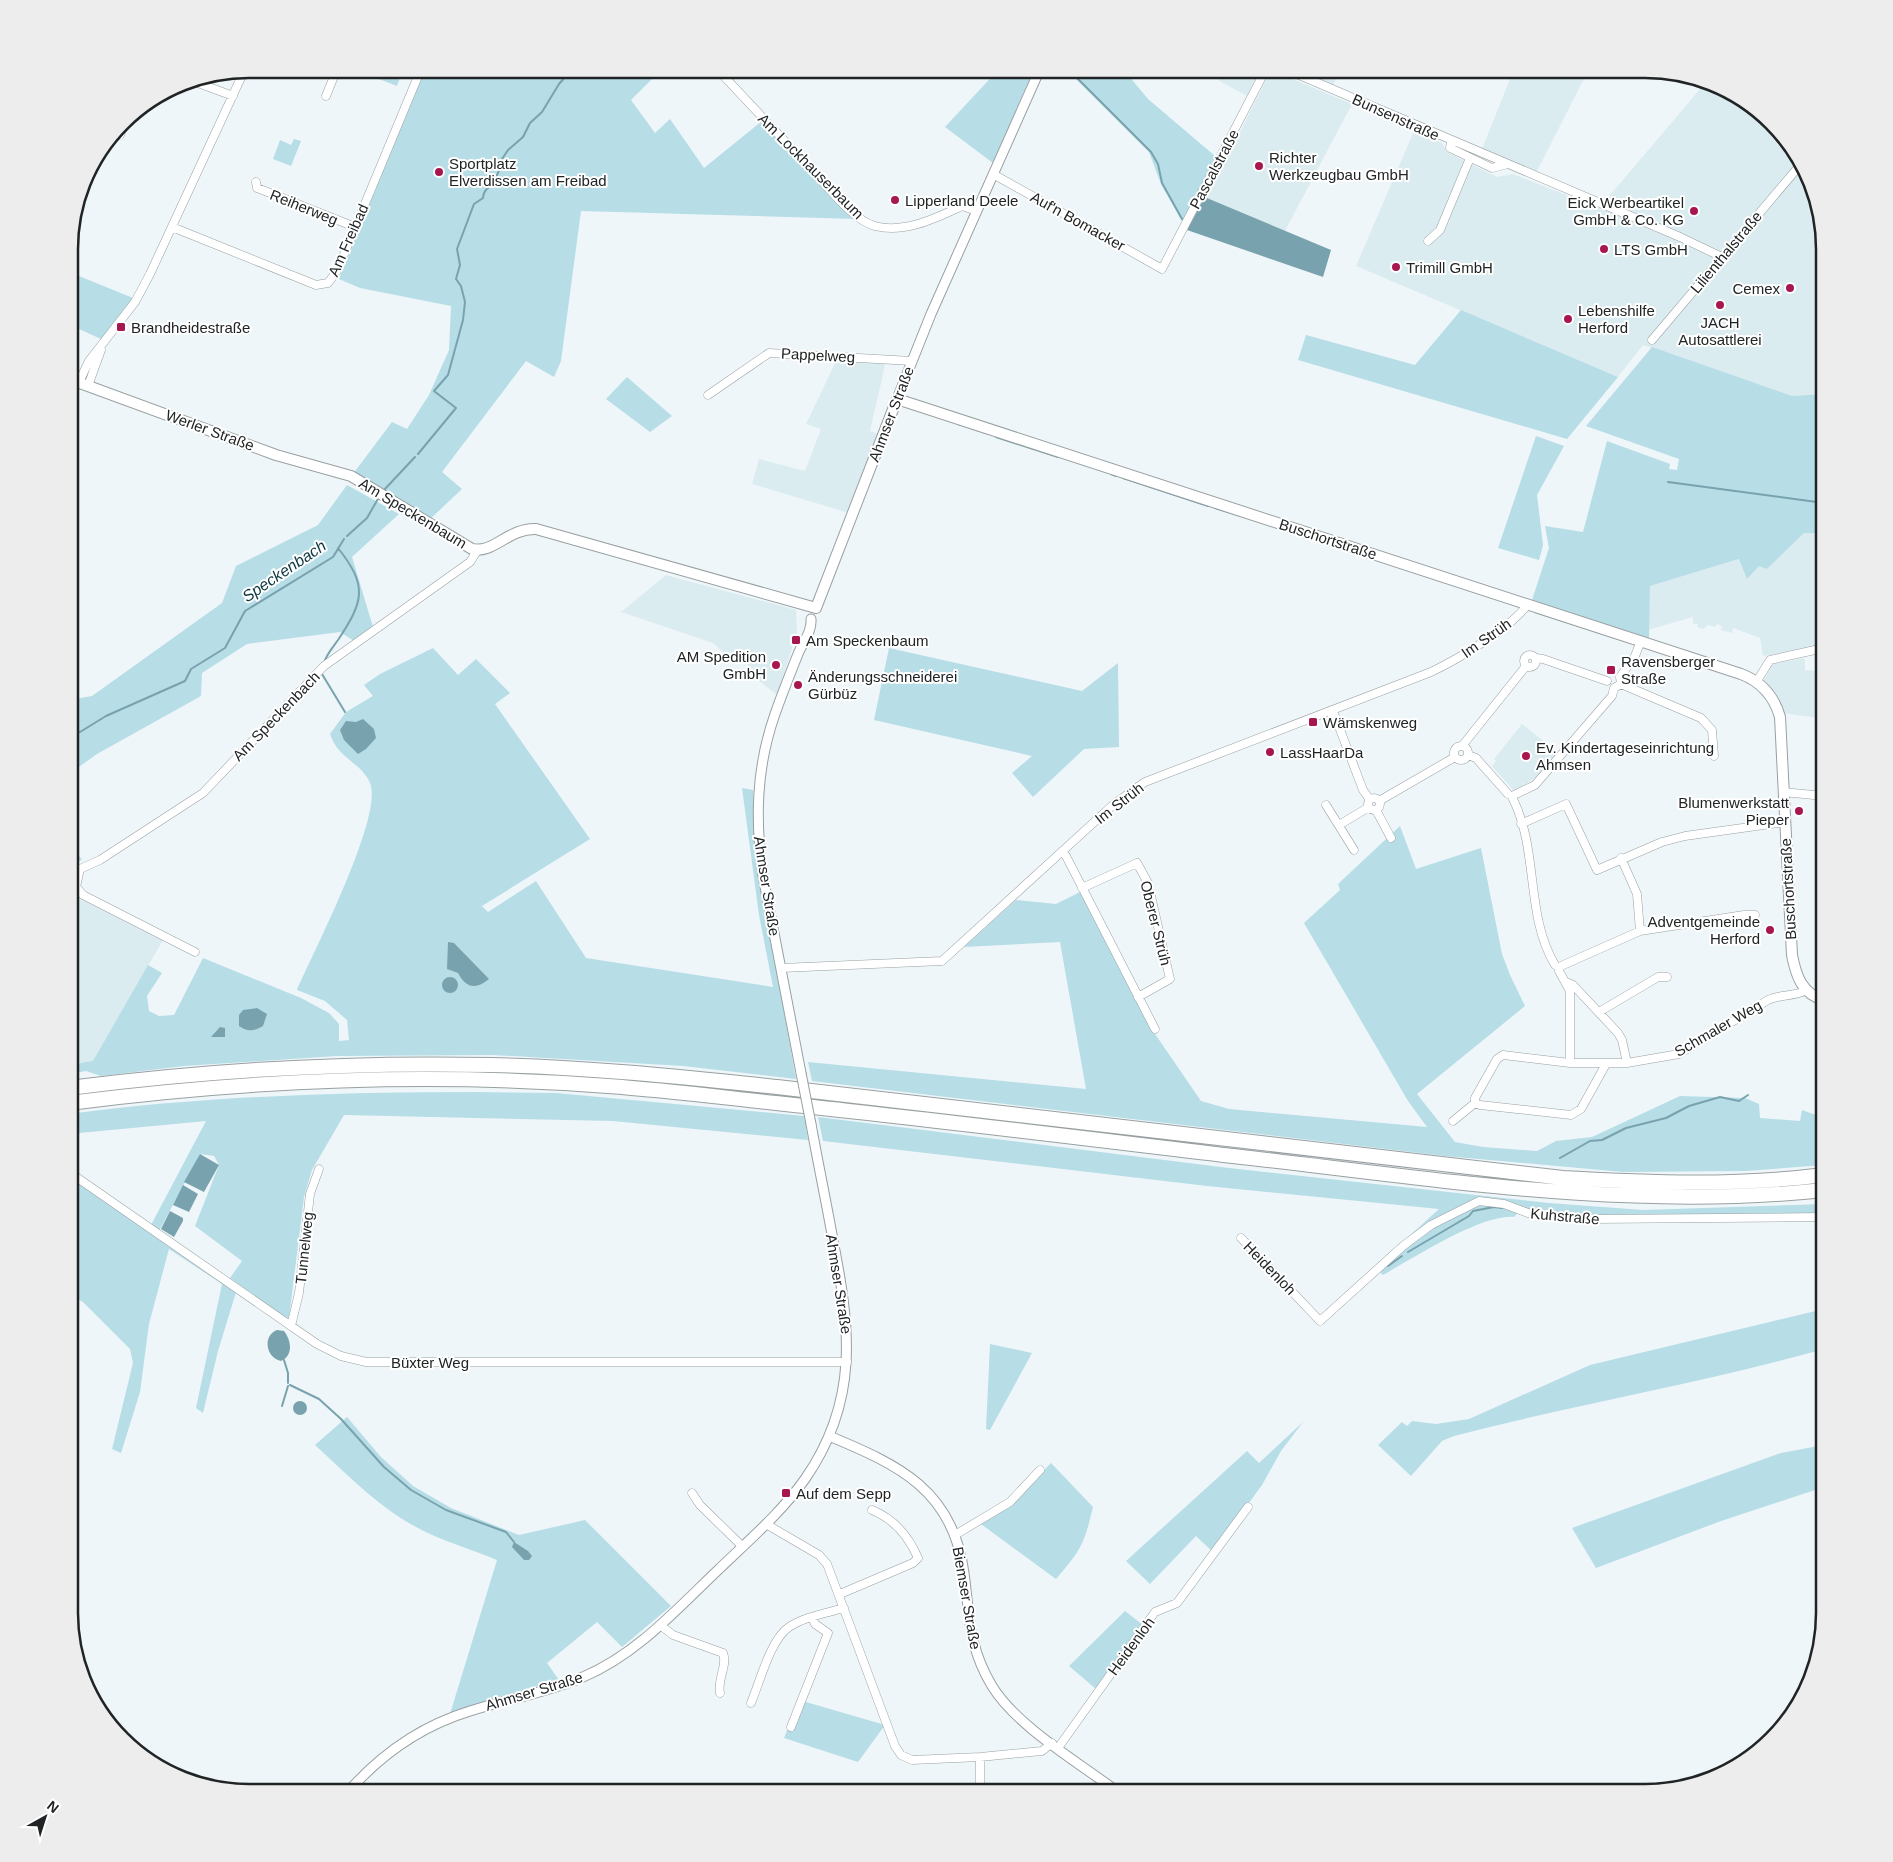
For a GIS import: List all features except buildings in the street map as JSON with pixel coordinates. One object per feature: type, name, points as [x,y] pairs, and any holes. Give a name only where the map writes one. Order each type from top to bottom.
[{"type":"highway","points":[[78,1087],[184,1075],[343,1066],[432,1064],[552,1068],[665,1075],[759,1085],[1563,1178],[1634,1182],[1806,1178],[1816,1176]]},
{"type":"highway","points":[[78,1102],[183,1090],[327,1082],[490,1080],[597,1085],[823,1108],[1539,1191],[1682,1198],[1788,1194],[1816,1191]]},
{"type":"highway","points":[[1788,1194],[1816,1196]]},
{"type":"main road","name":"Werler Straße","points":[[79,382],[276,455],[353,477]]},
{"type":"main road","name":"Buschortstraße","points":[[897,399],[1641,641],[1757,681],[1770,694],[1780,717],[1791,946],[1797,974],[1807,990]]},
{"type":"main road","name":"Ahmser Straße","points":[[816,608],[897,399]]},
{"type":"main road","name":"Am Speckenbaum","points":[[353,477],[454,540],[477,551],[489,548],[516,531],[536,529],[816,608]]},
{"type":"main road","points":[[1807,990],[1816,995]]},
{"type":"street","points":[[79,382],[89,360],[103,345],[135,302],[172,228],[241,78]]},
{"type":"street","points":[[326,96],[333,78]]},
{"type":"street","name":"Am Freibad","points":[[172,228],[319,285],[328,283],[334,276],[417,78]]},
{"type":"street","name":"Am Lockhauserbaum","points":[[725,78],[866,223],[876,226],[900,227],[929,221],[962,206],[977,211]]},
{"type":"street","name":"Ahmser Straße","points":[[897,399],[1036,78]]},
{"type":"street","name":"Pascalstraße","points":[[1162,269],[1261,78]]},
{"type":"street","name":"Bunsenstraße","points":[[1305,78],[1451,142],[1455,140],[1722,257]]},
{"type":"street","points":[[201,84],[233,96]]},
{"type":"street","name":"Bunsenstraße","points":[[1451,142],[1450,148],[1492,168],[1508,164]]},
{"type":"street","points":[[1428,241],[1440,230],[1470,158]]},
{"type":"street","name":"Lilienthalstraße","points":[[1652,340],[1796,170]]},
{"type":"street","name":"Auf'n Bomacker","points":[[993,174],[1162,269]]},
{"type":"street","name":"Reiherweg","points":[[256,182],[257,188],[355,227]]},
{"type":"street","name":"Pappelweg","points":[[708,395],[763,355],[769,353],[912,361]]},
{"type":"street","name":"Am Speckenbach","points":[[80,869],[100,860],[203,793],[324,666],[470,562],[477,551]]},
{"type":"street","name":"Im Strüh","points":[[781,968],[942,961],[1114,804],[1145,782],[1333,711],[1449,663],[1512,620],[1528,604]]},
{"type":"street","name":"Ahmser Straße","points":[[356,1784],[379,1761],[418,1734],[471,1711],[583,1677],[619,1657],[660,1625],[766,1524],[805,1480],[829,1436],[842,1396],[847,1362],[848,1329],[845,1303],[759,848],[758,801],[760,773],[768,736],[801,647],[807,623],[816,608]]},
{"type":"street","points":[[1512,796],[1535,785],[1612,696],[1635,656],[1641,641]]},
{"type":"street","points":[[1757,681],[1770,660],[1816,650]]},
{"type":"street","points":[[1455,757],[1455,749],[1462,746],[1526,666],[1524,659],[1530,654],[1536,658],[1607,681],[1609,686],[1618,683]]},
{"type":"street","points":[[1607,681],[1611,675],[1618,683],[1701,718],[1712,730],[1714,756]]},
{"type":"street","points":[[1333,711],[1363,790],[1391,838]]},
{"type":"street","points":[[1462,746],[1468,755],[1476,758],[1512,796],[1527,848],[1541,936],[1570,990],[1570,1063]]},
{"type":"street","points":[[1339,825],[1372,806],[1375,798],[1379,801],[1455,757],[1464,760],[1468,755]]},
{"type":"street","points":[[1783,792],[1816,795]]},
{"type":"street","points":[[1326,804],[1354,850]]},
{"type":"street","points":[[1521,824],[1566,804],[1597,870],[1646,847],[1685,836],[1785,822]]},
{"type":"street","points":[[1062,852],[1154,1029]]},
{"type":"street","points":[[1622,858],[1637,894],[1640,931]]},
{"type":"street","name":"Oberer Strüh","points":[[1082,888],[1137,863],[1148,883],[1170,979],[1138,997]]},
{"type":"street","points":[[78,878],[80,869]]},
{"type":"street","points":[[78,889],[83,895],[195,952]]},
{"type":"street","points":[[1558,967],[1640,931],[1744,915],[1755,915]]},
{"type":"street","points":[[1599,1012],[1658,977],[1667,977]]},
{"type":"street","points":[[1566,982],[1573,984],[1622,1040],[1628,1063]]},
{"type":"street","name":"Schmaler Weg","points":[[1475,1103],[1475,1098],[1499,1057],[1606,1064],[1628,1063],[1679,1054],[1776,996],[1800,994],[1807,990]]},
{"type":"street","points":[[1452,1121],[1475,1103],[1480,1106],[1571,1115],[1581,1109],[1606,1064]]},
{"type":"street","name":"Tunnelweg","points":[[291,1326],[299,1293],[304,1229],[310,1194],[319,1170]]},
{"type":"street","name":"Büxter Weg","points":[[78,1178],[317,1344],[341,1356],[366,1362],[847,1362]]},
{"type":"street","name":"Kuhstraße","points":[[1320,1321],[1403,1246],[1431,1225],[1479,1201],[1504,1204],[1528,1213],[1593,1219],[1816,1217]]},
{"type":"street","name":"Heidenloh","points":[[1241,1238],[1320,1321]]},
{"type":"street","name":"Biemser Straße","points":[[829,1436],[879,1457],[913,1478],[940,1508],[955,1535],[964,1572],[971,1637],[984,1671],[1014,1712],[1107,1784]]},
{"type":"street","points":[[955,1535],[1010,1502],[1040,1470]]},
{"type":"street","points":[[692,1493],[700,1505],[743,1547]]},
{"type":"street","name":"Heidenloh","points":[[1055,1745],[1155,1612],[1177,1603],[1248,1507]]},
{"type":"street","points":[[840,1594],[913,1563],[918,1558],[910,1540],[884,1515],[872,1510]]},
{"type":"street","points":[[766,1524],[819,1555],[827,1564],[840,1594],[895,1746],[901,1755],[912,1760],[980,1757],[1042,1751],[1055,1745]]},
{"type":"street","points":[[751,1703],[778,1638],[790,1627],[812,1617],[844,1608]]},
{"type":"street","points":[[791,1727],[828,1633],[815,1624],[812,1617]]},
{"type":"street","points":[[660,1625],[673,1635],[724,1653],[725,1657],[718,1683],[720,1693]]},
{"type":"street","points":[[980,1757],[980,1784]]},
{"type":"shaded area","points":[[376,78],[400,78],[397,86]]},
{"type":"shaded area","points":[[421,78],[653,78],[631,100],[655,133],[670,119],[704,168],[762,121],[858,219],[581,211],[561,361],[554,377],[526,361],[442,472],[462,489],[428,521],[353,474],[392,422],[407,429],[429,395],[449,350],[451,306],[360,288],[339,279]]},
{"type":"shaded area","points":[[991,78],[1030,78],[993,163],[945,127]]},
{"type":"shaded area","points":[[1075,78],[1130,78],[1148,99],[1215,156],[1197,201],[1182,221],[1161,184],[1149,152]]},
{"type":"shaded area","points":[[1216,78],[1256,78],[1247,96]]},
{"type":"shaded area","points":[[1267,78],[1290,78],[1352,104],[1285,231],[1207,198]]},
{"type":"shaded area","points":[[1314,78],[1336,78],[1333,86]]},
{"type":"shaded area","points":[[1510,78],[1584,78],[1536,173],[1482,149]]},
{"type":"shaded area","points":[[1701,88],[1730,100],[1766,127],[1793,163],[1803,183],[1812,215],[1816,248],[1816,394],[1792,396],[1643,345],[1618,377],[1356,266],[1414,131],[1442,143],[1447,152],[1497,177],[1513,174],[1599,208]]},
{"type":"shaded area","points":[[294,139],[301,141],[291,166],[273,159],[280,140],[291,145]]},
{"type":"shaded area","points":[[1207,198],[1331,250],[1323,277],[1187,230],[1202,202]]},
{"type":"shaded area","points":[[78,276],[133,298],[101,339],[79,329]]},
{"type":"shaded area","points":[[1461,310],[1618,377],[1567,439],[1298,360],[1306,335],[1415,365]]},
{"type":"shaded area","points":[[1652,347],[1792,396],[1816,394],[1816,533],[1804,533],[1767,569],[1759,566],[1747,579],[1739,559],[1650,586],[1649,638],[1536,604],[1532,600],[1549,548],[1545,526],[1583,532],[1607,441],[1670,464],[1669,469],[1677,470],[1679,459],[1586,426]]},
{"type":"shaded area","points":[[837,359],[886,361],[870,431],[879,434],[849,513],[752,484],[759,459],[805,471],[821,429],[806,424]]},
{"type":"shaded area","points":[[627,377],[672,416],[650,432],[606,399]]},
{"type":"shaded area","points":[[1536,436],[1564,446],[1537,495],[1543,545],[1539,560],[1498,548]]},
{"type":"shaded area","points":[[347,485],[399,514],[352,557],[373,627],[354,641],[340,632],[247,644],[202,673],[201,696],[97,754],[78,768],[78,698],[92,696],[222,603],[236,566],[318,525]]},
{"type":"shaded area","points":[[1804,533],[1816,533],[1816,648],[1763,656],[1760,638],[1733,628],[1732,633],[1721,630],[1722,626],[1717,624],[1715,627],[1708,625],[1703,629],[1697,627],[1698,624],[1693,624],[1693,617],[1648,630],[1650,586],[1740,559],[1747,579],[1759,565],[1767,569]]},
{"type":"shaded area","points":[[666,575],[796,610],[797,633],[777,695],[749,673],[748,664],[727,656],[713,643],[621,612]]},
{"type":"shaded area","points":[[433,648],[458,675],[476,659],[510,693],[495,704],[590,839],[482,906],[488,912],[536,881],[586,958],[773,987],[759,915],[742,788],[753,790],[754,844],[796,1079],[683,1066],[493,1055],[337,1056],[184,1066],[101,1076],[86,1071],[78,1072],[78,1064],[93,1061],[148,965],[162,973],[147,996],[149,1011],[159,1016],[174,1015],[203,958],[301,998],[329,1013],[339,1024],[339,1041],[349,1040],[347,1020],[325,1001],[297,990],[345,885],[367,824],[372,800],[370,783],[366,776],[362,770],[338,749],[330,734],[346,712],[373,696],[364,685],[380,674]]},
{"type":"shaded area","points":[[889,648],[1082,691],[1118,663],[1119,747],[1084,749],[1033,797],[1012,773],[1032,756],[874,720]]},
{"type":"shaded area","points":[[1805,658],[1805,670],[1816,671],[1816,718],[1783,713],[1778,697],[1764,680],[1773,664]]},
{"type":"shaded area","points":[[363,719],[374,729],[376,738],[366,749],[358,754],[344,740],[340,730],[346,721],[356,722]]},
{"type":"shaded area","name":"Ev. Kindertageseinrichtung Ahmsen","points":[[1522,724],[1558,753],[1534,779],[1514,791],[1492,766],[1496,761],[1494,759]]},
{"type":"shaded area","points":[[1400,826],[1416,869],[1481,848],[1502,954],[1525,1006],[1417,1094],[1455,1142],[1483,1147],[1537,1151],[1556,1141],[1592,1137],[1680,1096],[1745,1098],[1759,1104],[1760,1118],[1800,1121],[1802,1110],[1816,1115],[1816,1166],[1746,1171],[1623,1172],[1445,1156],[812,1081],[808,1062],[1086,1089],[1060,942],[964,947],[1016,900],[1056,904],[1080,892],[1153,1031],[1201,1101],[1229,1109],[1427,1127],[1408,1101],[1304,923],[1340,890],[1338,884]]},
{"type":"shaded area","points":[[78,894],[163,940],[93,1062],[78,1064]]},
{"type":"shaded area","points":[[448,942],[454,943],[489,979],[480,985],[472,986],[464,982],[458,973],[447,969]]},
{"type":"shaded area","points":[[450,977],[456,979],[458,985],[456,991],[450,993],[444,991],[442,985],[444,979]]},
{"type":"shaded area","points":[[257,1008],[267,1014],[263,1026],[251,1030],[239,1026],[239,1015],[243,1010]]},
{"type":"shaded area","points":[[220,1027],[225,1028],[225,1037],[211,1037]]},
{"type":"shaded area","points":[[375,1093],[556,1093],[804,1116],[808,1140],[613,1121],[344,1115],[312,1170],[304,1197],[289,1318],[280,1315],[230,1278],[242,1261],[195,1226],[219,1165],[214,1156],[200,1154],[159,1231],[151,1225],[206,1121],[78,1133],[78,1113],[222,1099]]},
{"type":"shaded area","points":[[818,1117],[1229,1168],[1549,1203],[1643,1210],[1816,1204],[1816,1215],[1591,1218],[1520,1210],[1514,1217],[1484,1222],[1448,1238],[1383,1275],[1375,1267],[1439,1209],[1207,1186],[823,1141]]},
{"type":"shaded area","points":[[200,1154],[219,1165],[204,1192],[184,1182]]},
{"type":"shaded area","points":[[78,1184],[237,1289],[218,1351],[203,1413],[196,1408],[222,1284],[169,1249],[149,1324],[140,1392],[121,1453],[112,1449],[133,1363],[130,1349],[83,1302],[78,1300]]},
{"type":"shaded area","points":[[183,1185],[198,1194],[189,1212],[173,1205]]},
{"type":"shaded area","points":[[170,1211],[183,1218],[174,1237],[161,1229]]},
{"type":"shaded area","points":[[1816,1311],[1816,1351],[1454,1436],[1442,1441],[1411,1476],[1378,1445],[1402,1422],[1407,1426],[1412,1421],[1436,1424],[1469,1419],[1590,1365]]},
{"type":"shaded area","points":[[277,1330],[284,1331],[290,1344],[288,1356],[281,1361],[272,1356],[268,1347],[269,1337]]},
{"type":"shaded area","points":[[990,1344],[1032,1353],[990,1430],[986,1429]]},
{"type":"shaded area","points":[[297,1401],[303,1401],[307,1408],[303,1415],[297,1415],[293,1411],[293,1405]]},
{"type":"shaded area","points":[[347,1417],[381,1457],[413,1486],[451,1508],[519,1535],[585,1520],[671,1606],[622,1647],[597,1622],[547,1663],[559,1680],[450,1714],[497,1560],[437,1537],[403,1520],[364,1490],[315,1445]]},
{"type":"shaded area","points":[[1303,1422],[1281,1451],[1262,1485],[1213,1552],[1196,1536],[1150,1584],[1126,1561],[1247,1451],[1259,1463]]},
{"type":"shaded area","points":[[1816,1446],[1816,1490],[1721,1521],[1596,1568],[1572,1528],[1781,1453]]},
{"type":"shaded area","points":[[1051,1463],[1093,1507],[1084,1539],[1071,1561],[1056,1579],[981,1524],[1013,1502]]},
{"type":"shaded area","points":[[514,1542],[528,1551],[532,1556],[529,1560],[524,1560],[512,1547]]},
{"type":"shaded area","points":[[1125,1611],[1143,1625],[1096,1689],[1069,1666]]},
{"type":"shaded area","points":[[799,1700],[885,1725],[858,1762],[784,1738]]},
{"type":"waterway","name":"Speckenbach","points":[[418,454],[456,408],[434,391],[448,375],[463,320],[465,302],[461,286],[456,279],[460,265],[457,249],[474,204],[483,198],[486,190],[494,182],[502,167],[502,159],[508,150],[523,137],[530,123],[542,112],[564,78]]},
{"type":"waterway","points":[[1077,78],[1151,152],[1158,164],[1162,183],[1182,219]]},
{"type":"waterway","points":[[958,424],[989,434]]},
{"type":"waterway","points":[[996,437],[1058,457]]},
{"type":"waterway","name":"Speckenbach","points":[[384,490],[415,457]]},
{"type":"waterway","points":[[1111,474],[1116,476]]},
{"type":"waterway","points":[[1123,478],[1208,506]]},
{"type":"waterway","points":[[1668,482],[1816,502]]},
{"type":"waterway","name":"Speckenbach","points":[[347,536],[367,518],[379,497]]},
{"type":"waterway","points":[[1215,508],[1241,516]]},
{"type":"waterway","name":"Speckenbach","points":[[78,733],[106,716],[185,681],[191,669],[225,648],[245,611],[333,557],[344,539]]},
{"type":"waterway","points":[[324,663],[353,615],[359,594],[354,573],[338,548]]},
{"type":"waterway","points":[[1535,612],[1628,642]]},
{"type":"waterway","points":[[322,674],[345,712]]},
{"type":"waterway","points":[[1560,1158],[1590,1141],[1602,1140],[1626,1128],[1666,1118],[1689,1106],[1720,1097],[1739,1101],[1748,1095]]},
{"type":"waterway","points":[[1408,1252],[1469,1216],[1473,1211],[1494,1207],[1502,1208]]},
{"type":"waterway","points":[[1388,1266],[1402,1256]]},
{"type":"waterway","points":[[284,1360],[288,1373],[288,1383]]},
{"type":"waterway","points":[[290,1385],[319,1399],[341,1419],[384,1467],[411,1490],[446,1510],[506,1532],[514,1542]]},
{"type":"waterway","points":[[282,1406],[288,1386]]},
{"type":"place","name":"Richter Werkzeugbau GmbH","points":[[1259,166]]},
{"type":"place","name":"Sportplatz Elverdissen am Freibad","points":[[439,172]]},
{"type":"place","name":"Lipperland Deele","points":[[895,200]]},
{"type":"place","name":"Eick Werbeartikel GmbH & Co. KG","points":[[1694,211]]},
{"type":"place","name":"LTS GmbH","points":[[1604,249]]},
{"type":"place","name":"Trimill GmbH","points":[[1396,267]]},
{"type":"place","name":"Cemex","points":[[1790,288]]},
{"type":"place","name":"JACH Autosattlerei","points":[[1720,305]]},
{"type":"place","name":"Lebenshilfe Herford","points":[[1568,319]]},
{"type":"place","name":"Brandheidestraße","points":[[121,327]]},
{"type":"place","name":"Am Speckenbaum","points":[[796,640]]},
{"type":"place","name":"AM Spedition GmbH","points":[[776,665]]},
{"type":"place","name":"Ravensberger Straße","points":[[1611,670]]},
{"type":"place","name":"Änderungsschneiderei Gürbüz","points":[[798,685]]},
{"type":"place","name":"Wämskenweg","points":[[1313,722]]},
{"type":"place","name":"LassHaarDa","points":[[1270,752]]},
{"type":"place","name":"Ev. Kindertageseinrichtung Ahmsen","points":[[1526,756]]},
{"type":"place","name":"Blumenwerkstatt Pieper","points":[[1799,811]]},
{"type":"place","name":"Adventgemeinde Herford","points":[[1770,930]]},
{"type":"place","name":"Auf dem Sepp","points":[[786,1493]]}]
